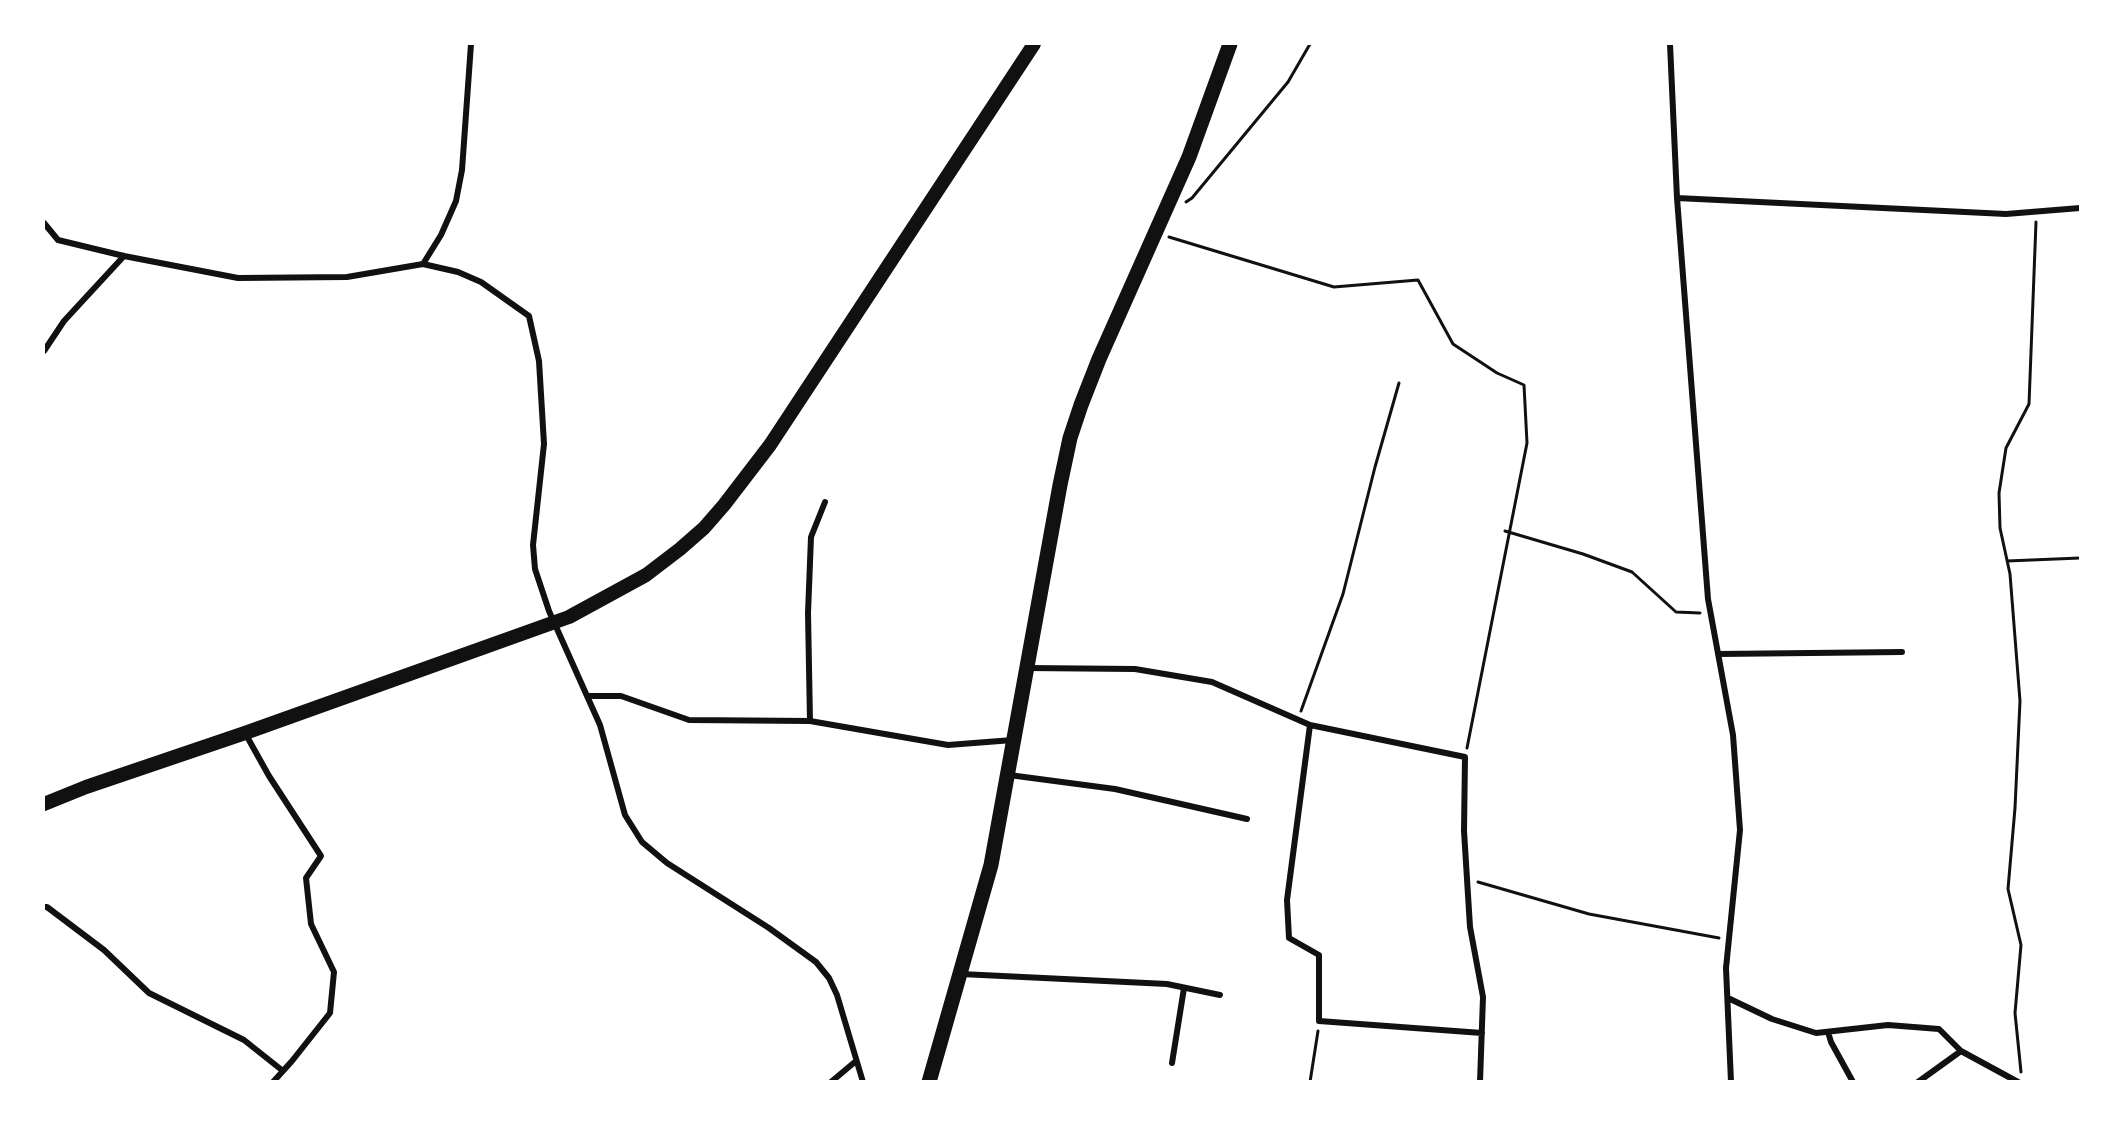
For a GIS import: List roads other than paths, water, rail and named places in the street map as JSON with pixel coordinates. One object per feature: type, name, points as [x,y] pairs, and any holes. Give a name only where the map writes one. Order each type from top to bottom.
[{"type":"highway","points":[[929,1082],[991,865],[1060,485],[1071,438],[1099,359],[1189,157],[1230,44]]},
{"type":"main road","points":[[44,804],[86,787],[554,623],[605,599],[646,575],[680,549],[704,528],[745,480],[770,445],[1035,44]]},
{"type":"street","points":[[423,264],[441,235],[456,201],[463,159],[471,44]]},
{"type":"street","points":[[1670,44],[1677,198],[1711,614],[1733,735],[1740,830],[1726,968],[1731,1082]]},
{"type":"street","points":[[1677,198],[2006,214],[2080,208]]},
{"type":"street","points":[[44,223],[58,240],[124,256],[238,278],[347,277],[423,264],[458,272],[481,282],[529,316],[539,361],[544,444],[533,545],[535,570],[554,623],[600,725],[625,815],[642,842],[667,863],[769,928],[816,962],[829,978],[837,995],[863,1082]]},
{"type":"street","points":[[44,351],[64,321],[124,256]]},
{"type":"street","points":[[810,721],[808,613],[811,537],[825,502]]},
{"type":"street","points":[[1718,654],[1902,652]]},
{"type":"street","points":[[1026,668],[1136,669],[1212,682],[1310,725],[1465,757],[1464,831],[1470,927],[1484,997],[1480,1082]]},
{"type":"street","points":[[588,696],[621,696],[689,720],[810,721],[948,745],[1013,740]]},
{"type":"street","points":[[1310,725],[1288,909],[1289,938],[1320,955],[1319,1021],[1482,1033]]},
{"type":"street","points":[[245,733],[269,776],[321,856],[306,878],[311,924],[334,972],[330,1013],[273,1082]]},
{"type":"street","points":[[1007,774],[1115,789],[1247,819]]},
{"type":"street","points":[[44,907],[104,950],[149,993],[244,1040],[283,1071]]},
{"type":"street","points":[[960,974],[1167,984],[1220,995]]},
{"type":"street","points":[[1172,1063],[1184,988]]},
{"type":"street","points":[[1728,998],[1772,1019],[1816,1033],[1888,1025],[1939,1029],[1961,1051],[2020,1082]]},
{"type":"street","points":[[1828,1032],[1853,1082]]},
{"type":"street","points":[[1918,1082],[1961,1051]]},
{"type":"street","points":[[831,1082],[856,1060]]}]
